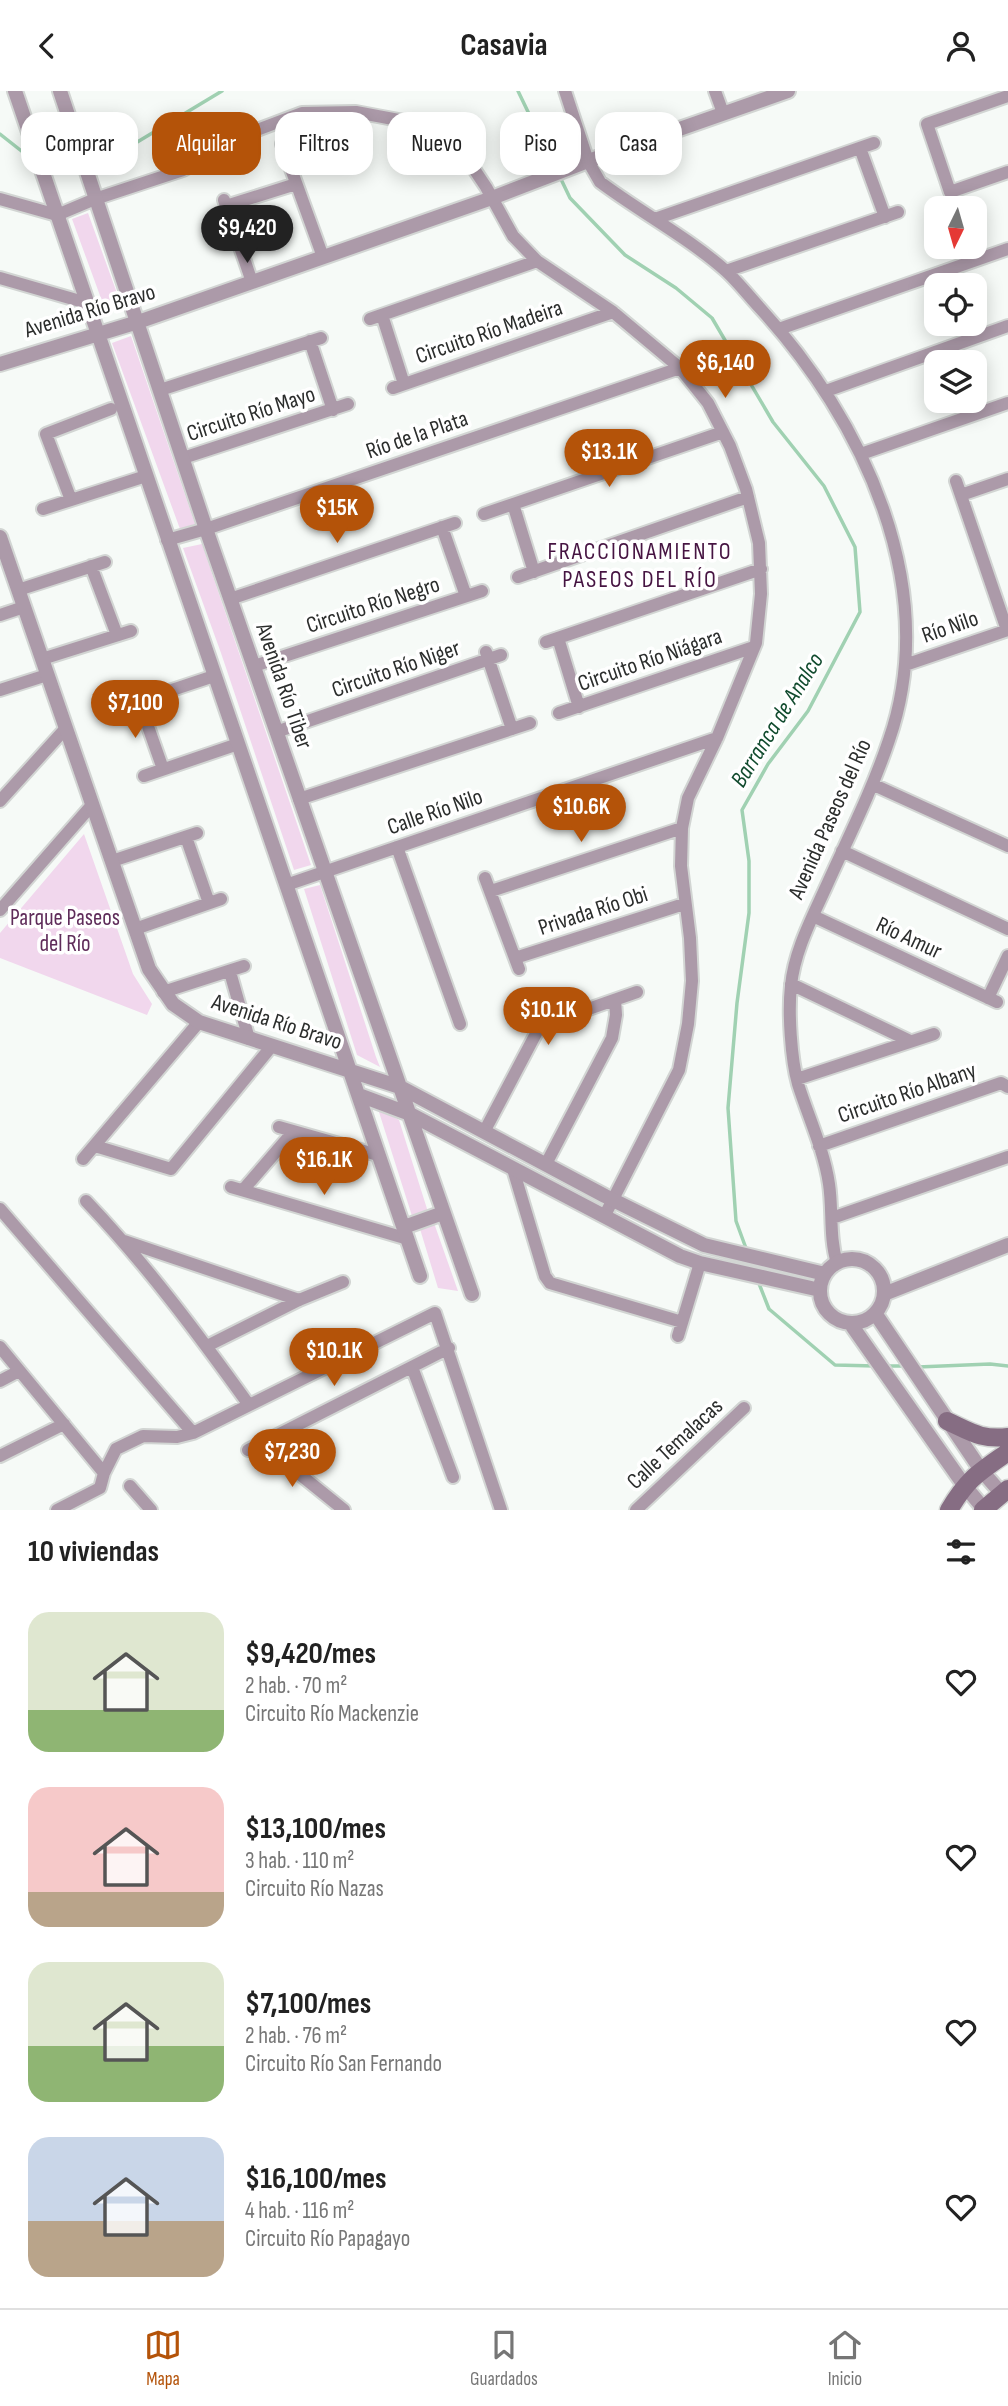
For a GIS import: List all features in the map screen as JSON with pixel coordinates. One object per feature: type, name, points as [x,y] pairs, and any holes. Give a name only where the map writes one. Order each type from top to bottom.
[{"type":"main road","points":[[947,1420],[990,1439],[1008,1437]]},
{"type":"main road","points":[[949,1510],[964,1485],[1008,1452]]},
{"type":"main road","points":[[984,1509],[1005,1491]]},
{"type":"street","points":[[15,91],[420,1276]]},
{"type":"street","name":"Avenida Río Tiber","points":[[60,91],[206,529],[472,1294]]},
{"type":"street","name":"Avenida Paseos del Río","points":[[565,91],[582,163],[600,182],[726,271],[779,329],[826,391],[861,454],[882,503],[892,538],[906,624],[905,665],[895,724],[874,785],[813,916],[795,963],[791,984],[790,1016],[797,1079],[829,1182],[831,1243],[837,1263]]},
{"type":"street","points":[[715,91],[723,113]]},
{"type":"street","name":"Avenida Río Bravo","points":[[0,364],[138,322],[788,91]]},
{"type":"street","points":[[1008,96],[927,124],[950,192],[1008,172]]},
{"type":"street","points":[[0,199],[57,215],[93,193],[183,170],[257,130],[302,113],[356,112],[404,121],[436,136],[468,160],[498,196],[513,236],[537,261],[612,312],[680,368],[708,403],[723,432],[748,497],[760,543],[761,594],[754,647],[717,737],[688,798],[682,828],[681,866],[690,938],[692,981],[688,1024],[679,1070],[605,1215]]},
{"type":"street","points":[[654,219],[874,142]]},
{"type":"street","points":[[860,148],[884,217]]},
{"type":"street","points":[[293,175],[323,257]]},
{"type":"street","points":[[252,282],[225,203],[296,184]]},
{"type":"street","points":[[726,271],[898,212]]},
{"type":"street","points":[[779,329],[1008,249]]},
{"type":"street","name":"Circuito Río Madeira","points":[[537,261],[376,317],[399,386],[612,312]]},
{"type":"street","points":[[0,278],[87,303]]},
{"type":"street","points":[[826,391],[1008,326]]},
{"type":"street","name":"Circuito Río Mayo","points":[[160,390],[316,340],[333,409]]},
{"type":"street","points":[[0,353],[16,358]]},
{"type":"street","name":"Río de la Plata","points":[[167,540],[680,368]]},
{"type":"street","points":[[861,454],[1008,403]]},
{"type":"street","name":"Circuito Río Mayo","points":[[183,458],[348,404]]},
{"type":"street","points":[[71,500],[46,434],[111,409]]},
{"type":"street","points":[[484,514],[723,432]]},
{"type":"street","points":[[43,509],[146,475]]},
{"type":"street","points":[[961,495],[1008,479]]},
{"type":"street","points":[[956,481],[1008,630]]},
{"type":"street","points":[[518,577],[748,497]]},
{"type":"street","points":[[513,504],[534,572]]},
{"type":"street","name":"Circuito Río Negro","points":[[230,599],[448,525],[466,596]]},
{"type":"street","name":"Avenida Río Bravo","points":[[0,539],[149,969],[173,1004],[199,1022],[400,1087],[704,1245],[825,1274]]},
{"type":"street","points":[[19,590],[105,562]]},
{"type":"street","points":[[91,566],[117,635]]},
{"type":"street","points":[[579,707],[552,640],[761,569]]},
{"type":"street","name":"Circuito Río Negro","points":[[254,666],[482,591]]},
{"type":"street","points":[[0,615],[24,607]]},
{"type":"street","name":"Río Nilo","points":[[905,665],[1008,630]]},
{"type":"street","points":[[42,659],[131,631]]},
{"type":"street","name":"Circuito Río Niágara","points":[[559,713],[754,647]]},
{"type":"street","name":"Circuito Río Niger","points":[[276,732],[492,655],[512,729]]},
{"type":"street","points":[[0,690],[47,675]]},
{"type":"street","points":[[121,707],[214,676]]},
{"type":"street","points":[[139,701],[163,769]]},
{"type":"street","points":[[299,799],[530,723]]},
{"type":"street","points":[[0,801],[66,728]]},
{"type":"street","name":"Calle Río Nilo","points":[[286,885],[717,737]]},
{"type":"street","points":[[144,776],[237,744]]},
{"type":"street","points":[[874,785],[1008,846]]},
{"type":"street","points":[[0,910],[92,805]]},
{"type":"street","points":[[491,891],[682,828]]},
{"type":"street","points":[[112,861],[192,835],[215,901],[135,929]]},
{"type":"street","points":[[397,847],[460,1024]]},
{"type":"street","points":[[842,851],[1008,929]]},
{"type":"street","name":"Privada Río Obi","points":[[485,878],[517,964],[684,904]]},
{"type":"street","name":"Río Amur","points":[[813,916],[992,1000],[1008,956]]},
{"type":"street","points":[[163,992],[244,966]]},
{"type":"street","points":[[230,972],[250,1039]]},
{"type":"street","points":[[791,984],[910,1041]]},
{"type":"street","points":[[484,1132],[540,1026],[637,992]]},
{"type":"street","points":[[546,1164],[612,1038],[616,1015],[615,999]]},
{"type":"street","points":[[83,1159],[199,1022]]},
{"type":"street","points":[[797,1079],[934,1034]]},
{"type":"street","points":[[95,1146],[171,1169],[271,1047]]},
{"type":"street","name":"Circuito Río Albany","points":[[819,1146],[1000,1083],[1008,1087]]},
{"type":"street","points":[[359,1095],[410,1114],[680,1256],[820,1290]]},
{"type":"street","points":[[279,1127],[378,1155]]},
{"type":"street","points":[[293,1132],[237,1188],[406,1233],[443,1213]]},
{"type":"street","points":[[832,1218],[1008,1157]]},
{"type":"street","points":[[513,1169],[545,1276],[550,1283],[682,1322]]},
{"type":"street","points":[[86,1201],[124,1241],[207,1346],[249,1405]]},
{"type":"street","points":[[0,1209],[193,1433]]},
{"type":"street","points":[[124,1241],[299,1300]]},
{"type":"street","points":[[884,1294],[1008,1245]]},
{"type":"street","points":[[850,1259],[863,1261],[875,1269],[882,1280],[883,1301],[867,1319],[850,1323],[838,1320],[828,1312],[822,1302],[820,1290],[825,1274],[837,1263],[850,1259]]},
{"type":"street","points":[[678,1336],[700,1263]]},
{"type":"street","points":[[207,1346],[299,1300],[343,1282]]},
{"type":"street","points":[[57,1510],[100,1488],[104,1473],[117,1449],[144,1436],[177,1437],[193,1433],[435,1313],[449,1348],[501,1510]]},
{"type":"street","points":[[875,1313],[981,1470],[1005,1491]]},
{"type":"street","points":[[850,1323],[964,1485],[984,1509]]},
{"type":"street","points":[[0,1347],[104,1473]]},
{"type":"street","points":[[248,1450],[449,1348]]},
{"type":"street","points":[[412,1367],[453,1476]]},
{"type":"street","points":[[0,1381],[19,1371]]},
{"type":"street","name":"Calle Temalacas","points":[[636,1510],[744,1408]]},
{"type":"street","points":[[0,1456],[64,1425]]},
{"type":"street","points":[[261,1443],[344,1510]]},
{"type":"street","points":[[130,1486],[151,1510]]},
{"type":"green space","points":[[88,213],[122,307],[106,312],[72,219]]},
{"type":"green space","points":[[131,336],[195,524],[180,529],[112,343]]},
{"type":"green space","points":[[202,544],[311,865],[294,870],[183,548]]},
{"type":"green space","name":"Parque Paseos del Río","points":[[84,834],[133,974],[152,1004],[147,1015],[0,958],[0,933]]},
{"type":"green space","points":[[320,885],[380,1067],[357,1055],[304,889]]},
{"type":"green space","points":[[378,1109],[399,1120],[428,1212],[412,1216]]},
{"type":"green space","points":[[434,1223],[458,1291],[438,1288],[420,1229]]},
{"type":"waterway","name":"Barranca de Analco","points":[[138,142],[222,91]]},
{"type":"waterway","name":"Barranca de Analco","points":[[518,91],[528,112]]},
{"type":"waterway","name":"Barranca de Analco","points":[[0,134],[21,151]]},
{"type":"waterway","name":"Barranca de Analco","points":[[559,175],[570,198],[625,255],[676,288],[712,318],[773,422],[824,486],[855,547],[860,612],[808,711],[768,764],[742,810],[749,861],[749,913],[737,1003],[728,1108],[736,1221],[747,1251]]},
{"type":"waterway","name":"Barranca de Analco","points":[[758,1281],[769,1309],[835,1365],[875,1366]]},
{"type":"waterway","name":"Barranca de Analco","points":[[918,1367],[990,1364],[1008,1366]]},
{"type":"waterway","name":"Barranca de Analco","points":[[887,1366],[907,1366]]},
{"type":"district","name":"FRACCIONAMIENTO PASEOS DEL RÍO","points":[[640,565]]}]
